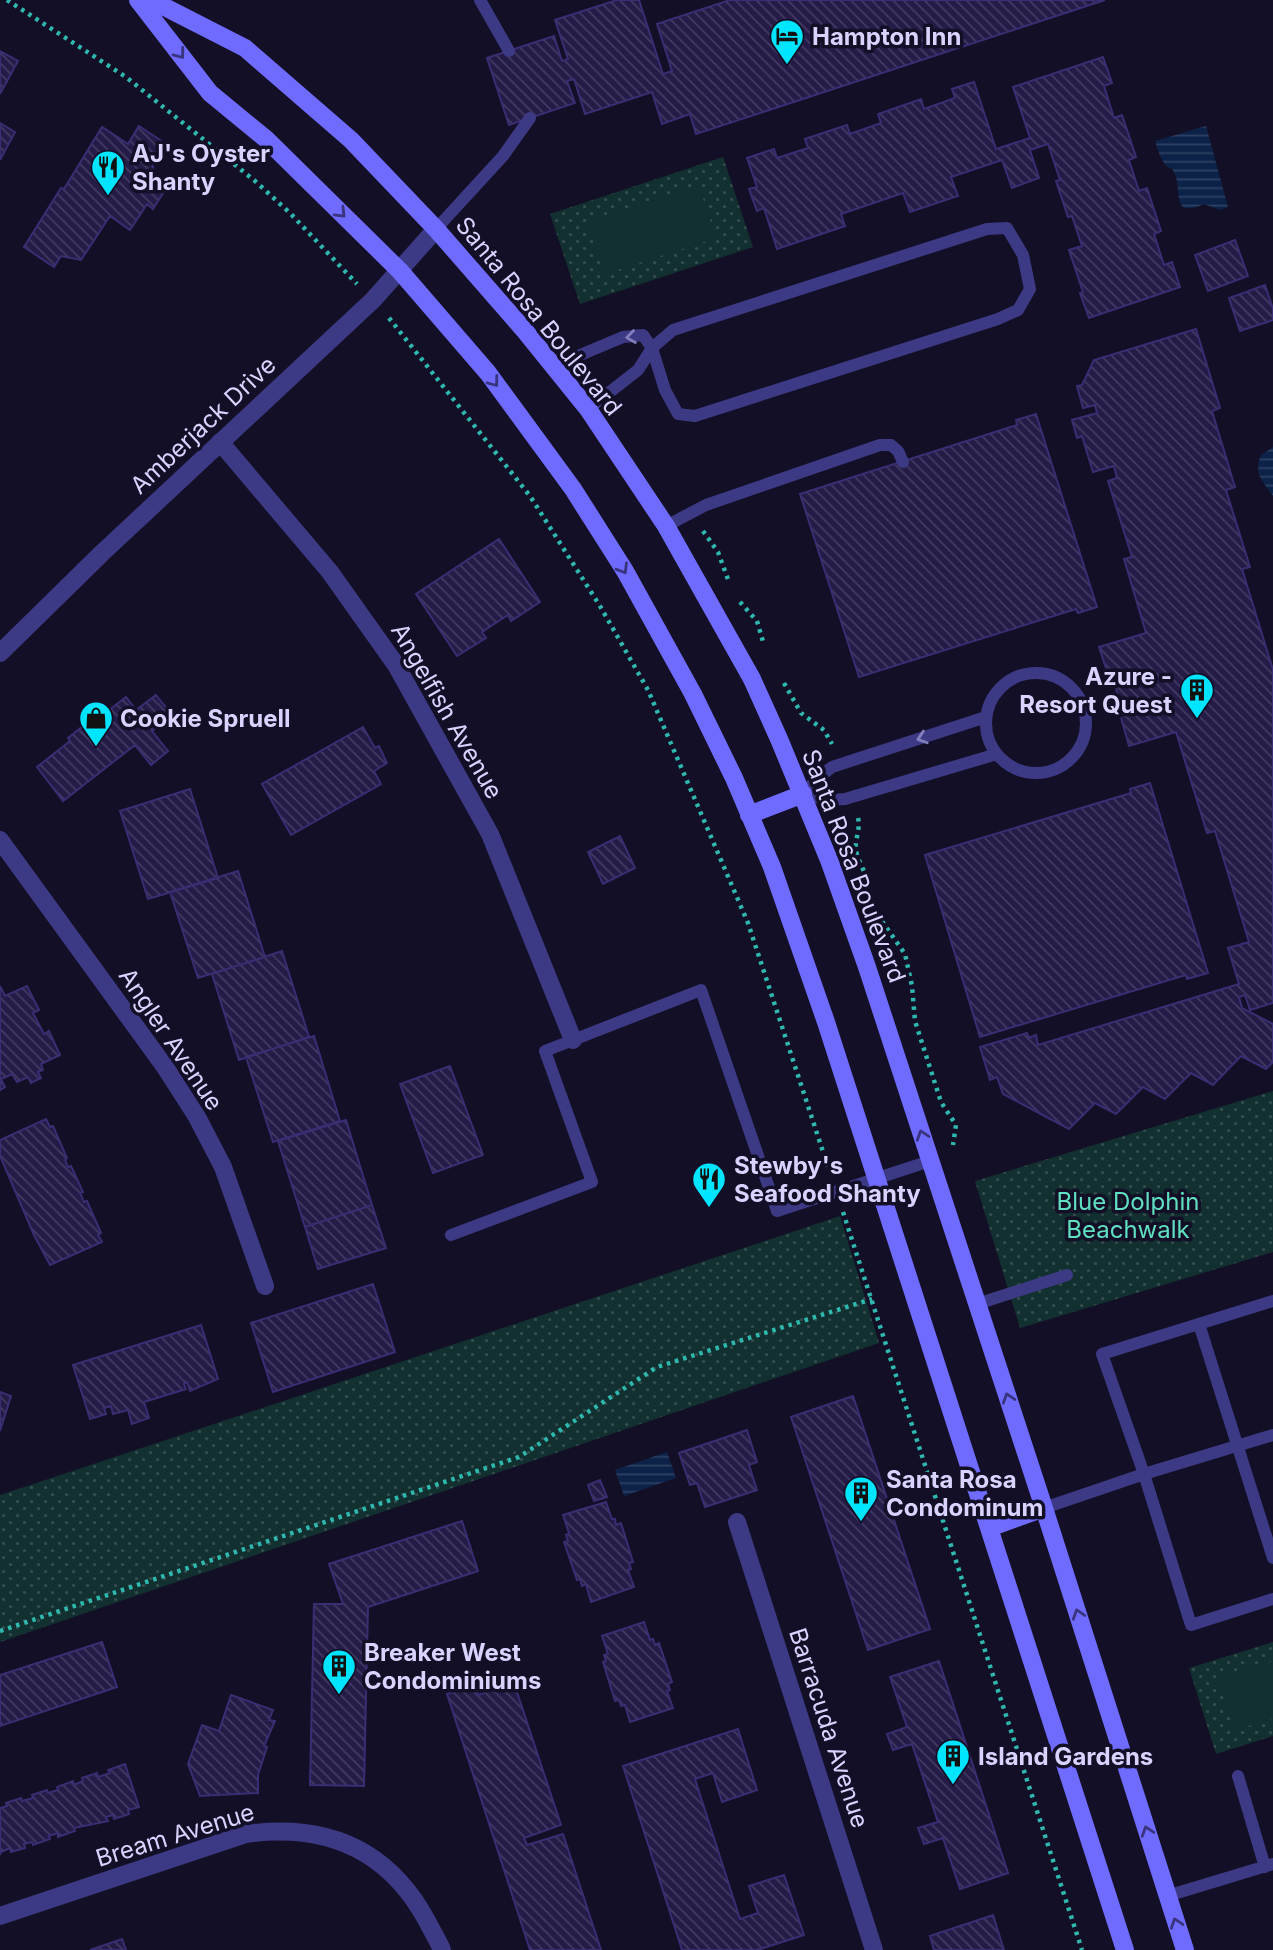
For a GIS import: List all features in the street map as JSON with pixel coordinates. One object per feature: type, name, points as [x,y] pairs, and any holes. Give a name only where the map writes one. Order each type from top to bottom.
[{"type":"street","points":[[138,0],[210,93],[266,139],[400,271],[488,373],[580,501],[625,571],[693,694],[772,867],[878,1179],[1125,1950]]},
{"type":"street","name":"Santa Rosa Boulevard","points":[[151,0],[246,48],[351,140],[436,229],[588,409],[666,526],[752,679],[803,794],[867,967],[1185,1950]]},
{"type":"street","name":"Amberjack Drive","points":[[0,653],[373,300],[436,229]]},
{"type":"street","name":"Angelfish Avenue","points":[[220,442],[330,572],[396,665],[490,834],[573,1040]]},
{"type":"street","points":[[749,815],[803,794]]},
{"type":"street","name":"Angler Avenue","points":[[0,840],[165,1067],[197,1117],[223,1167],[265,1286]]},
{"type":"street","points":[[989,1528],[1044,1508]]},
{"type":"street","name":"Barracuda Avenue","points":[[737,1522],[874,1950]]},
{"type":"street","name":"Bream Avenue","points":[[0,1916],[246,1834],[268,1831],[305,1832],[357,1848],[386,1868],[413,1895],[442,1950]]},
{"type":"lane","points":[[480,0],[509,51]]},
{"type":"lane","points":[[436,229],[503,156],[530,118]]},
{"type":"lane","points":[[554,366],[623,337],[643,335],[652,348],[665,390],[678,414],[695,416],[998,319],[1018,310],[1030,289],[1023,254],[1007,228],[987,229],[673,330],[652,348],[638,370],[588,409]]},
{"type":"lane","points":[[666,526],[706,505],[880,446],[891,445],[903,462]]},
{"type":"lane","points":[[1043,673],[1062,680],[1076,693],[1085,710],[1087,730],[1080,749],[1067,764],[1049,772],[1030,774],[1011,767],[997,754],[988,736],[986,717],[993,698],[1006,683],[1024,674],[1043,673]]},
{"type":"lane","points":[[803,794],[832,767],[986,717]]},
{"type":"lane","points":[[803,794],[829,800],[845,799],[997,754]]},
{"type":"lane","points":[[451,1235],[592,1182],[545,1051],[701,990],[777,1211],[930,1161]]},
{"type":"lane","points":[[977,1304],[1067,1275]]},
{"type":"lane","points":[[1273,1301],[1102,1354],[1144,1474],[1191,1625],[1273,1599]]},
{"type":"lane","points":[[1199,1324],[1273,1558]]},
{"type":"lane","points":[[1044,1508],[1273,1435]]},
{"type":"lane","points":[[1167,1896],[1269,1866],[1238,1776]]},
{"type":"path","points":[[7,0],[127,77],[255,181],[290,213],[373,300],[408,339],[530,496],[600,606],[648,690],[748,923],[1083,1950]]},
{"type":"path","points":[[0,1631],[519,1457],[657,1367],[872,1298]]},
{"type":"green space","points":[[723,157],[753,247],[580,304],[550,214]]},
{"type":"green space","points":[[699,186],[716,238],[605,274],[588,222]]},
{"type":"green space","name":"Blue Dolphin Beachwalk","points":[[1273,1091],[1273,1252],[1020,1328],[975,1181]]},
{"type":"green space","points":[[840,1216],[879,1343],[0,1642],[0,1495]]},
{"type":"green space","points":[[1273,1642],[1273,1736],[1216,1754],[1189,1668]]},
{"type":"green space","points":[[1273,1661],[1273,1719],[1234,1730],[1218,1678]]},
{"type":"water","points":[[1206,126],[1228,207],[1220,210],[1204,204],[1194,208],[1182,206],[1175,174],[1163,161],[1155,141]]},
{"type":"water","points":[[1273,447],[1273,496],[1260,477],[1258,468],[1261,455]]},
{"type":"water","points":[[667,1452],[676,1478],[624,1496],[615,1470]]},
{"type":"building","name":"Hampton Inn","points":[[617,0],[639,0],[663,74],[672,71],[657,24],[730,0],[1105,0],[696,134],[690,114],[662,124],[652,92],[585,114],[574,79],[567,81],[575,103],[509,125],[487,58],[554,36],[562,61],[568,59],[555,20]]},
{"type":"building","points":[[0,51],[18,61],[0,94]]},
{"type":"building","points":[[1103,57],[1112,83],[1104,86],[1114,118],[1122,115],[1136,157],[1129,160],[1139,191],[1147,188],[1161,231],[1154,234],[1164,265],[1172,262],[1180,287],[1089,318],[1069,250],[1082,246],[1072,216],[1068,217],[1056,181],[1060,180],[1048,144],[1030,150],[1039,178],[1012,188],[1002,160],[951,177],[958,196],[910,212],[903,193],[841,214],[845,226],[777,249],[764,208],[757,211],[749,189],[757,187],[747,158],[774,149],[777,158],[808,148],[805,139],[847,125],[850,134],[881,123],[878,114],[921,99],[924,109],[955,98],[952,89],[974,82],[996,149],[1030,138],[1013,87]]},
{"type":"building","points":[[0,123],[15,132],[0,160]]},
{"type":"building","name":"AJ's Oyster Shanty","points":[[139,126],[163,142],[151,159],[156,180],[167,187],[153,209],[147,204],[130,230],[110,216],[81,260],[61,256],[54,267],[24,247],[102,127],[128,144]]},
{"type":"building","points":[[1235,240],[1248,276],[1208,291],[1195,255]]},
{"type":"building","points":[[1265,285],[1273,309],[1273,320],[1240,331],[1229,298]]},
{"type":"building","name":"Azure - Resort Quest","points":[[1196,329],[1220,408],[1212,411],[1235,487],[1226,490],[1250,567],[1242,569],[1273,670],[1273,1003],[1250,1010],[1245,995],[1239,997],[1242,1008],[1273,1024],[1273,1062],[1266,1069],[1241,1056],[1213,1085],[1191,1073],[1165,1099],[1143,1087],[1116,1114],[1095,1103],[1069,1129],[1003,1094],[997,1077],[990,1080],[980,1047],[1027,1033],[1029,1038],[1036,1035],[1038,1045],[1239,984],[1228,948],[1249,942],[1215,831],[1207,833],[1176,732],[1129,746],[1115,685],[1112,686],[1099,647],[1146,633],[1124,559],[1132,557],[1108,481],[1117,478],[1114,466],[1093,472],[1082,436],[1077,438],[1072,420],[1097,413],[1095,405],[1083,408],[1077,386],[1082,385],[1094,360]]},
{"type":"building","points":[[1036,414],[1097,607],[1078,613],[1076,609],[859,677],[800,494],[1017,425],[1016,420]]},
{"type":"building","points":[[499,539],[540,602],[511,621],[508,615],[482,632],[486,638],[457,656],[416,594]]},
{"type":"building","name":"Cookie Spruell","points":[[156,695],[172,715],[152,731],[168,751],[151,765],[135,745],[63,801],[37,767],[70,741],[68,738],[88,722],[90,725],[126,697],[136,710]]},
{"type":"building","points":[[363,727],[375,748],[379,746],[387,763],[374,771],[381,784],[291,835],[262,784]]},
{"type":"building","points":[[1150,783],[1208,973],[1187,979],[1186,975],[980,1037],[925,855],[1131,793],[1130,789]]},
{"type":"building","points":[[190,789],[218,878],[148,899],[120,811]]},
{"type":"building","points":[[620,836],[635,868],[603,884],[588,852]]},
{"type":"building","points":[[238,871],[265,957],[198,978],[170,892]]},
{"type":"building","points":[[282,951],[309,1037],[239,1060],[212,974]]},
{"type":"building","points":[[0,986],[5,996],[27,986],[39,1010],[33,1013],[44,1034],[49,1031],[60,1055],[41,1064],[43,1070],[38,1072],[41,1078],[31,1083],[28,1077],[17,1082],[12,1074],[1,1079],[5,1087],[0,1090]]},
{"type":"building","points":[[314,1036],[340,1121],[273,1142],[246,1057]]},
{"type":"building","points":[[450,1066],[483,1155],[433,1173],[400,1084]]},
{"type":"building","points":[[46,1119],[50,1127],[53,1126],[67,1158],[65,1160],[68,1167],[71,1166],[83,1192],[80,1193],[84,1202],[87,1201],[101,1233],[98,1235],[102,1242],[50,1265],[0,1156],[0,1140]]},
{"type":"building","points":[[346,1120],[372,1205],[305,1227],[278,1141]]},
{"type":"building","points":[[372,1205],[386,1248],[318,1269],[305,1227]]},
{"type":"building","points":[[373,1284],[395,1352],[273,1392],[251,1323]]},
{"type":"building","points":[[201,1325],[218,1379],[190,1391],[187,1382],[184,1384],[186,1389],[144,1402],[149,1418],[132,1424],[128,1410],[113,1414],[111,1406],[104,1408],[106,1414],[90,1419],[73,1365]]},
{"type":"building","points":[[0,1392],[11,1396],[0,1431]]},
{"type":"building","name":"Santa Rosa Condominum","points":[[853,1396],[930,1629],[868,1650],[791,1417]]},
{"type":"building","points":[[747,1430],[757,1462],[749,1465],[757,1490],[705,1507],[697,1483],[690,1485],[679,1453]]},
{"type":"building","points":[[600,1480],[607,1497],[594,1501],[588,1485]]},
{"type":"building","points":[[606,1502],[616,1525],[621,1523],[633,1562],[629,1563],[631,1569],[628,1570],[634,1587],[591,1602],[586,1584],[582,1586],[580,1579],[577,1580],[564,1542],[568,1541],[566,1535],[569,1533],[563,1515]]},
{"type":"building","name":"Breaker West Condominiums","points":[[462,1521],[478,1571],[368,1607],[364,1786],[310,1785],[314,1604],[343,1604],[329,1564]]},
{"type":"building","points":[[644,1622],[650,1640],[653,1639],[655,1645],[659,1643],[672,1682],[668,1684],[670,1690],[667,1691],[673,1708],[630,1722],[625,1705],[621,1706],[619,1700],[615,1701],[603,1662],[606,1661],[604,1655],[608,1654],[602,1636]]},
{"type":"building","points":[[102,1642],[117,1687],[0,1726],[0,1675]]},
{"type":"building","name":"Island Gardens","points":[[939,1661],[1008,1873],[960,1889],[943,1838],[924,1844],[918,1828],[938,1822],[912,1744],[893,1750],[887,1734],[907,1727],[890,1677]]},
{"type":"building","points":[[514,1683],[561,1825],[524,1838],[527,1845],[563,1834],[601,1950],[530,1950],[447,1694],[475,1685],[478,1695]]},
{"type":"building","points":[[231,1695],[273,1710],[269,1720],[275,1721],[264,1746],[267,1747],[258,1775],[258,1793],[200,1796],[188,1764],[202,1725],[219,1731]]},
{"type":"building","points":[[738,1729],[757,1790],[722,1802],[713,1773],[695,1779],[740,1919],[758,1913],[749,1886],[784,1875],[804,1935],[757,1950],[682,1950],[623,1766]]},
{"type":"building","points":[[125,1764],[139,1807],[114,1819],[113,1815],[106,1817],[108,1821],[74,1828],[75,1831],[58,1837],[58,1833],[33,1845],[32,1842],[24,1844],[25,1848],[11,1852],[10,1848],[0,1855],[0,1808],[7,1806],[6,1803],[21,1798],[22,1801],[33,1798],[32,1795],[47,1790],[48,1793],[58,1790],[57,1787],[73,1781],[74,1785],[83,1781],[82,1778],[97,1773],[98,1777]]},
{"type":"building","points":[[993,1915],[1004,1950],[934,1950],[930,1936]]},
{"type":"building","points":[[122,1939],[126,1950],[90,1950]]},
{"type":"place","name":"Hampton Inn","points":[[787,66]]},
{"type":"place","name":"AJ's Oyster Shanty","points":[[108,197]]},
{"type":"place","name":"Azure - Resort Quest","points":[[1197,720]]},
{"type":"place","name":"Cookie Spruell","points":[[96,748]]},
{"type":"place","name":"Stewby's Seafood Shanty","points":[[709,1209]]},
{"type":"place","name":"Santa Rosa Condominum","points":[[861,1523]]},
{"type":"place","name":"Breaker West Condominiums","points":[[339,1696]]},
{"type":"place","name":"Island Gardens","points":[[953,1786]]}]
